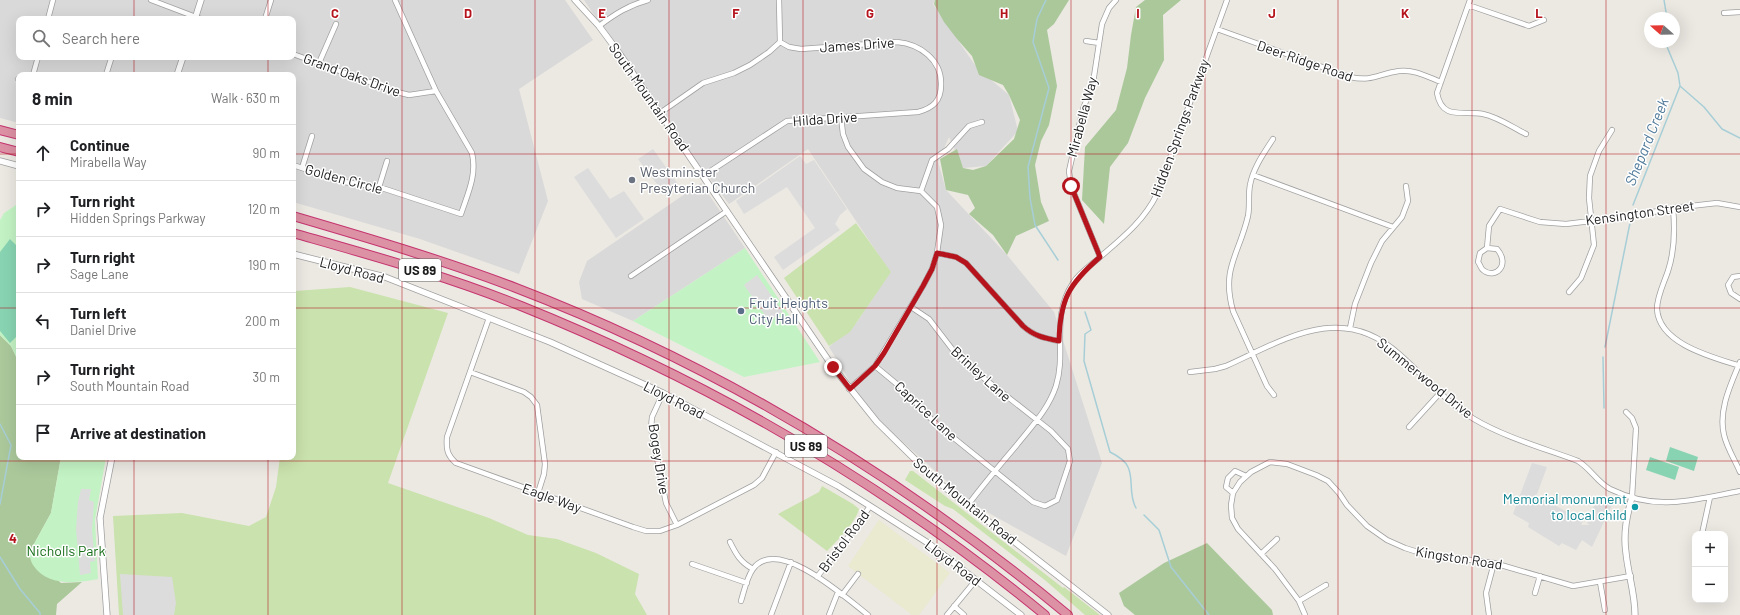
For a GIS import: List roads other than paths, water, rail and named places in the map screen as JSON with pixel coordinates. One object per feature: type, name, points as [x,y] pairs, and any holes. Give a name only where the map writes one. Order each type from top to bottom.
[{"type":"highway","points":[[0,130],[16,134]]},
{"type":"highway","points":[[0,147],[16,151]]},
{"type":"highway","name":"US 89","points":[[296,217],[411,251],[516,288],[638,340],[715,378],[831,444],[923,504],[994,555],[1068,615]]},
{"type":"highway","name":"US 89","points":[[296,234],[412,268],[519,305],[616,347],[720,398],[818,454],[865,483],[936,531],[1045,615]]},
{"type":"street","points":[[49,16],[53,0]]},
{"type":"street","points":[[152,0],[192,16]]},
{"type":"street","points":[[197,16],[201,0]]},
{"type":"street","points":[[266,16],[271,0]]},
{"type":"street","points":[[395,0],[436,91]]},
{"type":"street","name":"South Mountain Road","points":[[575,0],[599,26],[833,367],[877,422],[938,482],[1108,615]]},
{"type":"street","points":[[599,26],[621,10],[636,3],[648,0]]},
{"type":"street","points":[[660,113],[703,83],[734,73],[750,65],[769,52],[780,42],[779,0]]},
{"type":"street","name":"Mirabella Way","points":[[1100,257],[1071,186],[1069,171],[1083,109],[1093,83],[1105,15],[1116,0]]},
{"type":"street","name":"Hidden Springs Parkway","points":[[968,505],[1037,420],[1052,398],[1059,365],[1060,321],[1067,295],[1073,283],[1082,272],[1142,219],[1150,208],[1157,194],[1227,0]]},
{"type":"street","points":[[1470,0],[1441,82],[1438,93],[1439,101],[1445,109],[1454,113],[1482,114],[1500,120],[1526,134]]},
{"type":"street","points":[[1468,5],[1529,26],[1544,20]]},
{"type":"street","points":[[1724,13],[1740,12]]},
{"type":"street","points":[[319,63],[336,24]]},
{"type":"street","name":"Deer Ridge Road","points":[[1217,29],[1360,80],[1370,80],[1394,72],[1409,71],[1441,82]]},
{"type":"street","points":[[1086,41],[1099,43]]},
{"type":"street","name":"James Drive","points":[[780,42],[789,47],[802,49],[897,42],[915,46],[924,51],[937,65],[941,74],[941,91],[937,103]]},
{"type":"street","name":"Grand Oaks Drive","points":[[296,55],[397,92],[409,95],[436,91]]},
{"type":"street","points":[[34,72],[37,60]]},
{"type":"street","points":[[107,72],[111,60]]},
{"type":"street","points":[[178,72],[182,60]]},
{"type":"street","name":"Golden Circle","points":[[296,166],[344,182],[379,187],[461,214],[472,181],[474,163],[467,144],[436,91]]},
{"type":"street","name":"Hilda Drive","points":[[703,176],[787,121],[918,112],[928,109],[937,103]]},
{"type":"street","points":[[841,117],[843,134],[848,147],[864,169],[887,184],[897,188],[920,191],[937,207],[941,225],[937,253],[932,269],[911,307],[875,366],[850,389]]},
{"type":"street","points":[[920,191],[932,160],[948,149],[969,126],[982,122]]},
{"type":"street","points":[[1569,292],[1582,278],[1594,245],[1589,198],[1590,176],[1598,151],[1612,130]]},
{"type":"street","points":[[302,168],[312,136]]},
{"type":"street","points":[[1273,138],[1259,163],[1250,184],[1248,215],[1230,268],[1228,284],[1233,311],[1267,386],[1274,395]]},
{"type":"street","points":[[0,161],[16,165]]},
{"type":"street","points":[[379,187],[387,161]]},
{"type":"street","points":[[1253,175],[1393,227]]},
{"type":"street","points":[[1350,328],[1355,304],[1371,263],[1382,241],[1402,217],[1408,201],[1406,186]]},
{"type":"street","name":"Kensington Street","points":[[1487,248],[1489,226],[1500,209],[1540,222],[1566,224],[1633,216],[1674,208],[1717,203],[1740,207]]},
{"type":"street","points":[[1674,208],[1676,232],[1669,270],[1660,294],[1657,309],[1660,322],[1670,336],[1685,346],[1740,364],[1724,405],[1723,421],[1724,435],[1740,472]]},
{"type":"street","points":[[631,276],[727,211]]},
{"type":"street","points":[[1487,248],[1497,249],[1503,255],[1504,263],[1496,272],[1489,273],[1483,270],[1478,262],[1480,253],[1487,248]]},
{"type":"street","points":[[937,253],[956,257],[966,263],[1031,334],[1041,338],[1059,341]]},
{"type":"street","name":"Lloyd Road","points":[[296,255],[384,277],[594,360],[663,393],[776,452],[870,506],[928,543],[1021,615]]},
{"type":"street","points":[[1740,276],[1733,277],[1728,286],[1730,294],[1740,299]]},
{"type":"street","name":"Brinley Lane","points":[[911,307],[929,319],[956,354],[970,368],[1051,431],[1068,449],[1070,461],[1057,500],[1045,506],[1034,502],[995,471]]},
{"type":"street","name":"Eagle Way","points":[[489,318],[447,437],[446,449],[449,457],[456,463],[633,528],[646,531],[660,531],[677,525],[754,485],[762,478],[776,452]]},
{"type":"street","name":"Summerwood Drive","points":[[1190,372],[1226,366],[1292,336],[1314,329],[1350,328],[1370,335],[1384,342],[1398,352],[1440,393],[1474,419],[1502,432],[1578,461],[1588,466],[1600,482],[1610,489],[1632,497]]},
{"type":"street","name":"Caprice Lane","points":[[875,366],[904,390],[934,422],[995,471]]},
{"type":"street","points":[[470,372],[524,392],[531,397],[537,405],[545,464],[544,474],[538,493]]},
{"type":"street","name":"Bogey Drive","points":[[663,393],[652,417],[651,428],[666,504],[677,525]]},
{"type":"street","points":[[1408,428],[1440,393]]},
{"type":"street","points":[[1626,412],[1632,418],[1636,428],[1632,497],[1625,522],[1626,552],[1635,601],[1635,615]]},
{"type":"street","points":[[107,615],[100,518],[111,460]]},
{"type":"street","name":"Kingston Road","points":[[1233,494],[1246,476],[1251,472],[1270,462],[1287,464],[1328,481],[1347,505],[1367,526],[1387,540],[1405,548],[1424,554],[1494,563],[1574,586],[1631,576]]},
{"type":"street","points":[[1246,476],[1235,471],[1228,478],[1226,487],[1233,494],[1231,505],[1232,518],[1238,529],[1274,569],[1299,601],[1305,615]]},
{"type":"street","points":[[1632,497],[1654,502],[1673,503],[1740,491]]},
{"type":"street","points":[[1703,531],[1710,497]]},
{"type":"street","name":"Bristol Road","points":[[817,577],[856,527],[870,506]]},
{"type":"street","points":[[1260,554],[1277,539]]},
{"type":"street","points":[[730,542],[738,558],[744,564],[753,569],[741,601]]},
{"type":"street","name":"Bristol Road","points":[[753,569],[761,562],[770,558],[791,562],[817,577],[868,615]]},
{"type":"street","points":[[771,615],[791,562]]},
{"type":"street","points":[[1489,615],[1486,593],[1494,563]]},
{"type":"street","points":[[692,564],[747,583]]},
{"type":"street","points":[[842,595],[858,574]]},
{"type":"street","points":[[1534,593],[1540,576]]},
{"type":"street","points":[[947,615],[976,580]]},
{"type":"street","points":[[1600,582],[1606,610]]},
{"type":"street","points":[[1299,601],[1326,585]]},
{"type":"street","points":[[829,615],[838,592]]},
{"type":"street","points":[[954,606],[964,615]]},
{"type":"waterway","points":[[1046,0],[1037,19],[1033,42],[1049,88],[1028,167],[1030,198],[1035,225],[1058,260]]},
{"type":"waterway","name":"Shepard Creek","points":[[1664,0],[1666,12]]},
{"type":"waterway","name":"Shepard Creek","points":[[1633,205],[1680,86],[1678,73],[1668,48]]},
{"type":"waterway","name":"Shepard Creek","points":[[1680,86],[1704,107],[1722,129],[1740,138]]},
{"type":"waterway","name":"Shepard Creek","points":[[1605,347],[1630,223]]},
{"type":"waterway","points":[[1085,312],[1091,330],[1085,334],[1084,361],[1110,452],[1125,462],[1130,472],[1132,497],[1136,508]]},
{"type":"waterway","name":"Shepard Creek","points":[[1603,357],[1604,408]]},
{"type":"waterway","points":[[0,424],[11,445],[0,504]]},
{"type":"waterway","points":[[1144,515],[1159,530],[1171,567],[1209,615]]},
{"type":"waterway","points":[[0,557],[20,589],[40,613],[40,615]]},
{"type":"place","name":"Westminster Presyterian Church","points":[[632,180]]},
{"type":"place","name":"Fruit Heights City Hall","points":[[741,311]]},
{"type":"place","name":"Memorial monument to local child","points":[[1635,507]]},
{"type":"park label","name":"Nicholls Park","points":[[66,551]]}]
